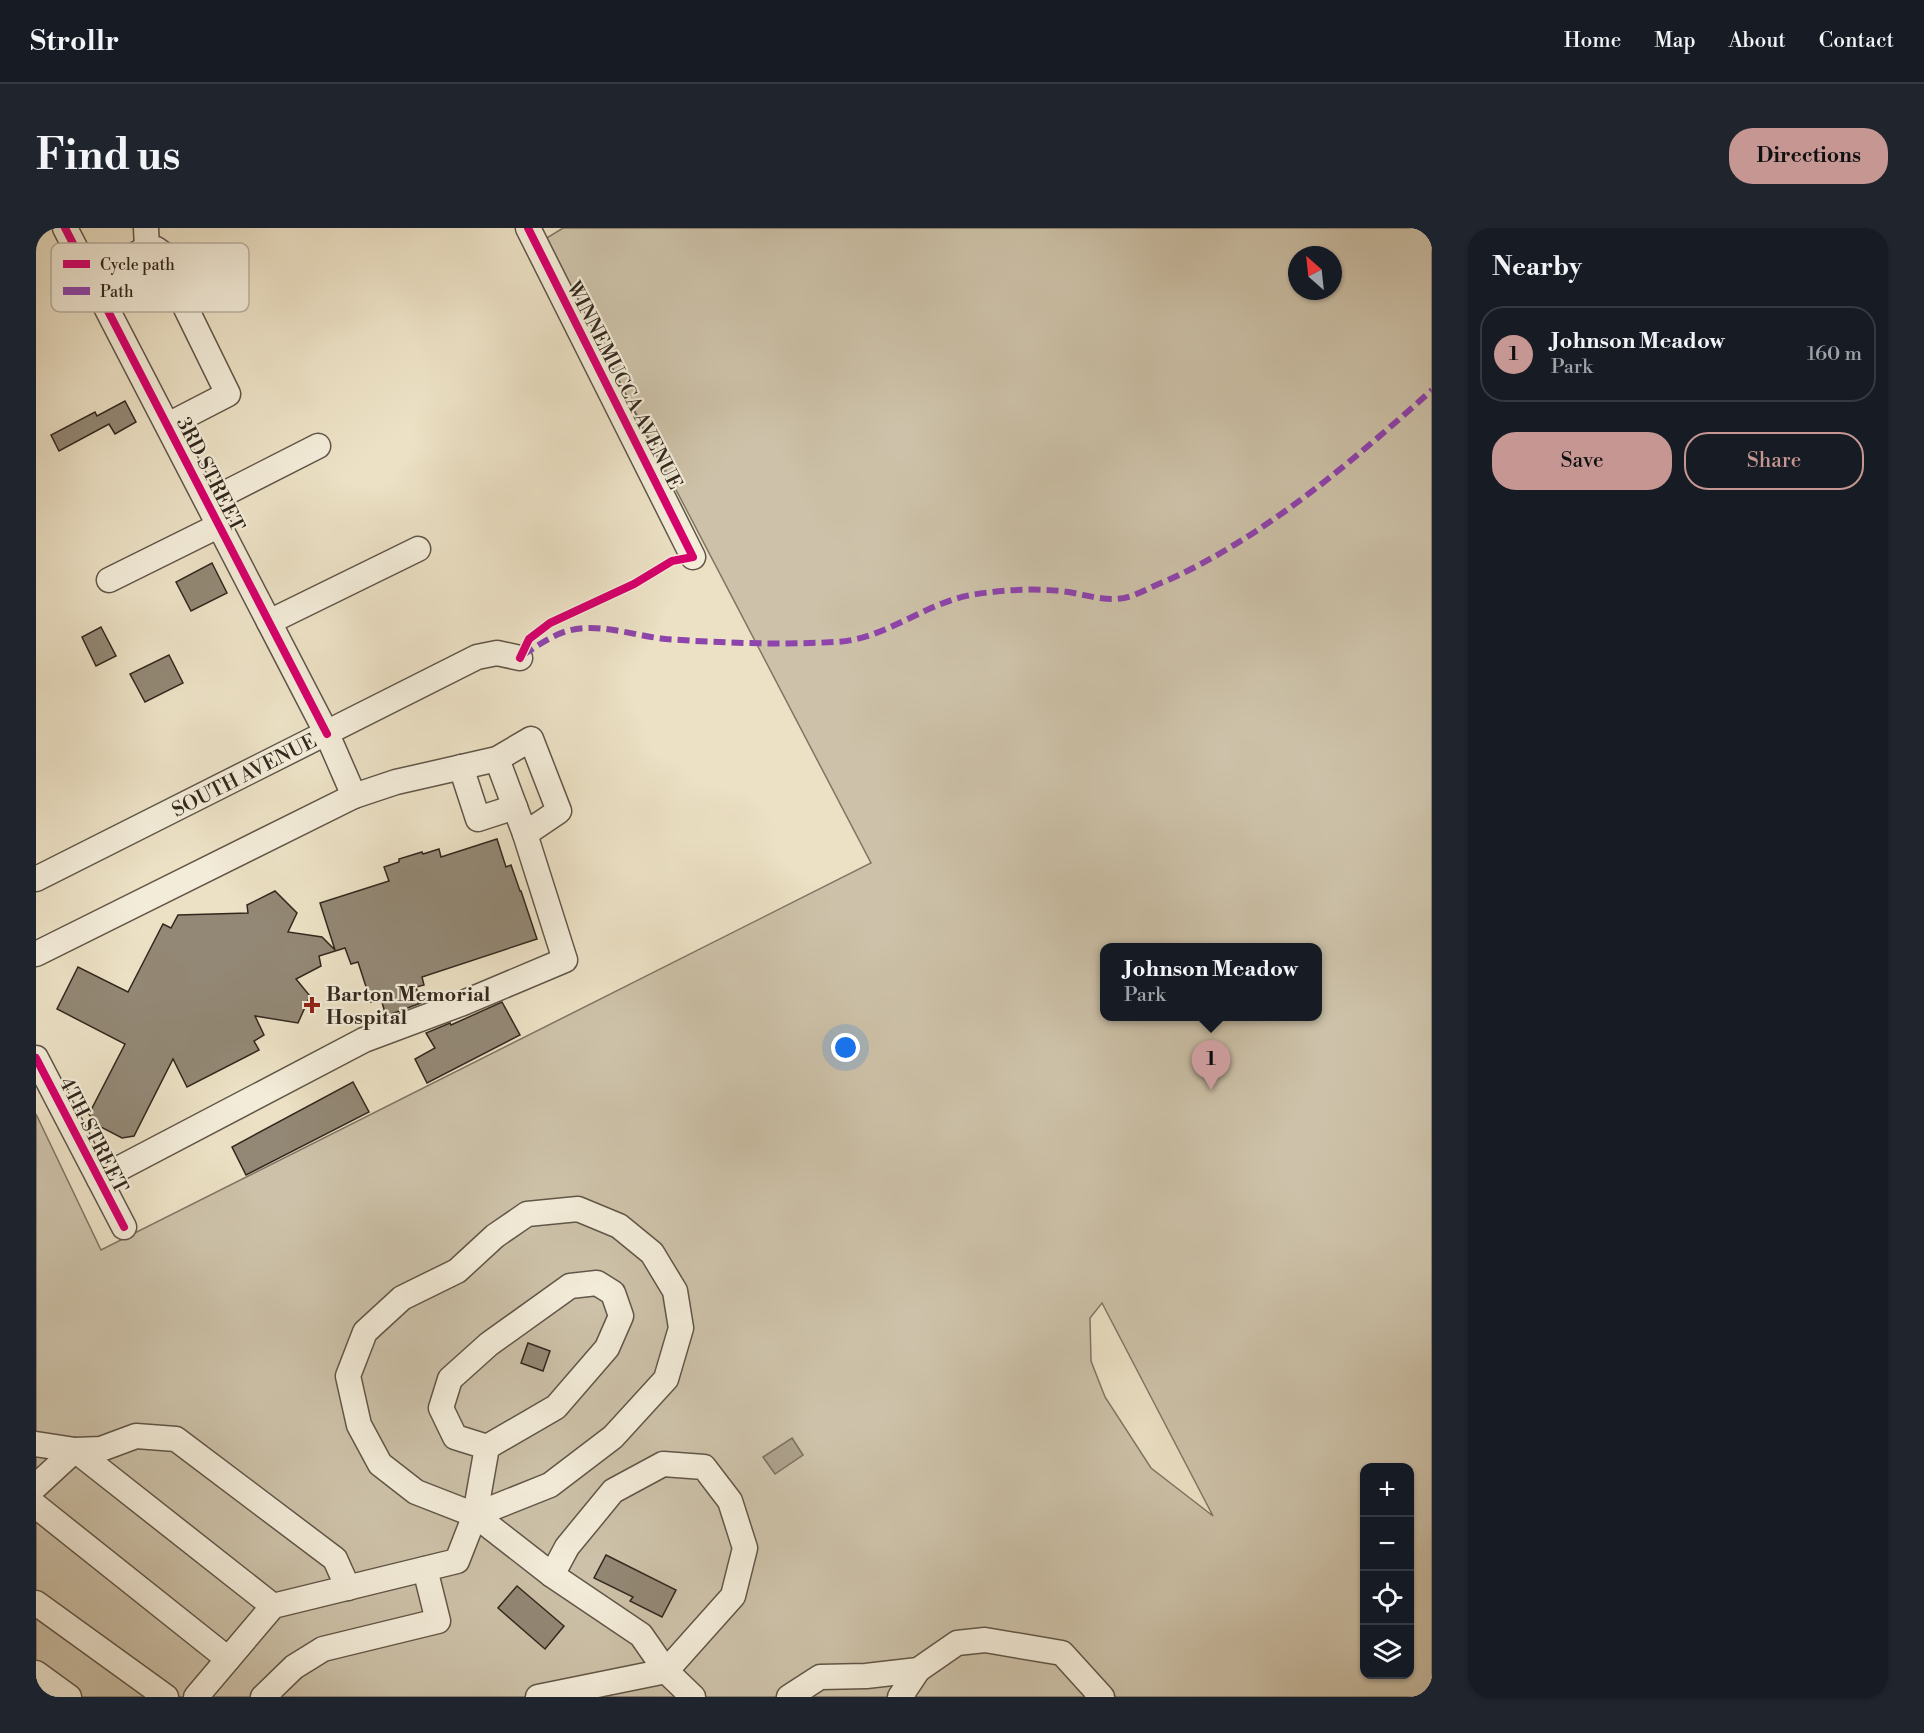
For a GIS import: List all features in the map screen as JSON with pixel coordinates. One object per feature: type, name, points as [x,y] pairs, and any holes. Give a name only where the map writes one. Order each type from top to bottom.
[{"type":"street","name":"3RD STREET","points":[[65,228],[73,243]]},
{"type":"street","name":"WINNEMUCCA AVENUE","points":[[528,228],[693,557]]},
{"type":"street","name":"3RD STREET","points":[[109,312],[327,734],[354,796]]},
{"type":"street","points":[[168,425],[228,394],[188,312]]},
{"type":"street","points":[[208,502],[318,446]]},
{"type":"street","points":[[109,580],[219,526]]},
{"type":"street","points":[[269,622],[418,549]]},
{"type":"street","name":"SOUTH AVENUE","points":[[36,879],[477,657],[497,653],[520,657]]},
{"type":"street","points":[[36,954],[354,796],[396,782],[497,759],[531,740],[559,811],[525,834]]},
{"type":"street","points":[[99,1179],[364,1040],[463,1003],[565,960],[525,834],[497,759]]},
{"type":"street","points":[[461,767],[478,819],[515,807]]},
{"type":"street","name":"4TH STREET","points":[[36,1058],[124,1227]]},
{"type":"street","points":[[475,1515],[550,1485],[613,1437],[666,1379],[681,1328],[675,1291],[652,1253],[619,1226],[578,1209],[527,1215],[495,1236],[457,1271],[402,1298],[365,1332],[348,1376],[359,1425],[380,1464],[416,1492],[475,1515],[552,1575],[641,1635],[666,1671],[693,1697]]},
{"type":"street","points":[[196,1697],[273,1606],[457,1561],[475,1515],[487,1447],[556,1407],[608,1348],[621,1316],[613,1293],[597,1283],[570,1286],[489,1344],[450,1379],[441,1408],[455,1437],[487,1447]]},
{"type":"street","points":[[36,1444],[75,1450],[101,1449],[136,1436],[176,1439],[335,1558],[348,1588]]},
{"type":"street","points":[[36,1486],[75,1450]]},
{"type":"street","points":[[75,1450],[273,1606]]},
{"type":"street","points":[[538,1697],[666,1671],[733,1596],[745,1548],[730,1501],[704,1467],[663,1464],[613,1491],[567,1547],[552,1575]]},
{"type":"street","points":[[36,1506],[228,1659]]},
{"type":"street","points":[[263,1697],[294,1667],[323,1649],[438,1621],[425,1569]]},
{"type":"street","points":[[36,1603],[166,1697]]},
{"type":"street","points":[[900,1697],[918,1670],[957,1644],[985,1640],[1062,1653],[1102,1697]]},
{"type":"street","points":[[789,1697],[820,1677],[867,1676],[918,1670]]},
{"type":"street","points":[[36,1673],[69,1697]]},
{"type":"shaded area","points":[[563,228],[1432,228],[1432,1697],[36,1697],[36,1114],[101,1250],[871,863],[545,239]],"holes":[[[1102,1303],[1213,1516],[1151,1468],[1105,1397],[1091,1361],[1090,1318]]]},
{"type":"shaded area","points":[[792,1438],[803,1455],[775,1474],[763,1457]]},
{"type":"building","points":[[125,401],[136,422],[115,434],[109,424],[59,451],[51,435],[95,412],[97,416]]},
{"type":"building","points":[[212,563],[227,593],[191,611],[176,582]]},
{"type":"building","points":[[101,627],[116,656],[96,666],[82,637]]},
{"type":"building","points":[[169,655],[183,683],[145,702],[130,674]]},
{"type":"building","points":[[497,839],[506,867],[511,865],[537,939],[422,977],[424,985],[416,987],[421,1003],[386,1016],[381,999],[371,1002],[358,962],[351,964],[345,948],[319,956],[321,966],[296,979],[310,996],[298,1023],[255,1016],[264,1035],[254,1041],[259,1050],[187,1087],[173,1059],[134,1136],[122,1138],[95,1124],[89,1114],[125,1044],[57,1009],[78,967],[128,992],[163,924],[171,928],[178,915],[248,913],[247,905],[275,891],[297,913],[288,932],[322,937],[335,950],[320,903],[389,881],[384,867],[399,862],[399,859],[439,849],[441,857]]},
{"type":"building","points":[[502,1002],[520,1035],[427,1083],[415,1059],[435,1048],[426,1033],[450,1023],[451,1025]]},
{"type":"building","points":[[353,1082],[369,1112],[246,1175],[232,1147]]},
{"type":"building","points":[[528,1343],[550,1351],[543,1371],[521,1363]]},
{"type":"building","points":[[606,1555],[676,1590],[662,1617],[630,1601],[633,1597],[594,1578]]},
{"type":"building","points":[[517,1586],[564,1626],[545,1649],[498,1608]]},
{"type":"marked path","points":[[523,655],[555,636],[579,629],[604,629],[666,639],[708,642],[835,642],[870,635],[936,606],[982,593],[1038,590],[1068,592],[1108,599],[1129,597],[1202,563],[1272,520],[1339,470],[1432,390]]},
{"type":"cycle path","points":[[65,228],[73,243]]},
{"type":"cycle path","points":[[520,658],[529,639],[550,623],[634,584],[672,561],[693,557],[528,228]]},
{"type":"cycle path","points":[[108,312],[327,734]]},
{"type":"cycle path","points":[[36,1058],[124,1227]]},
{"type":"place","name":"Barton Memorial Hospital","points":[[312,1005]]},
{"type":"place","name":"Johnson Meadow","points":[[1211,1090]]}]
